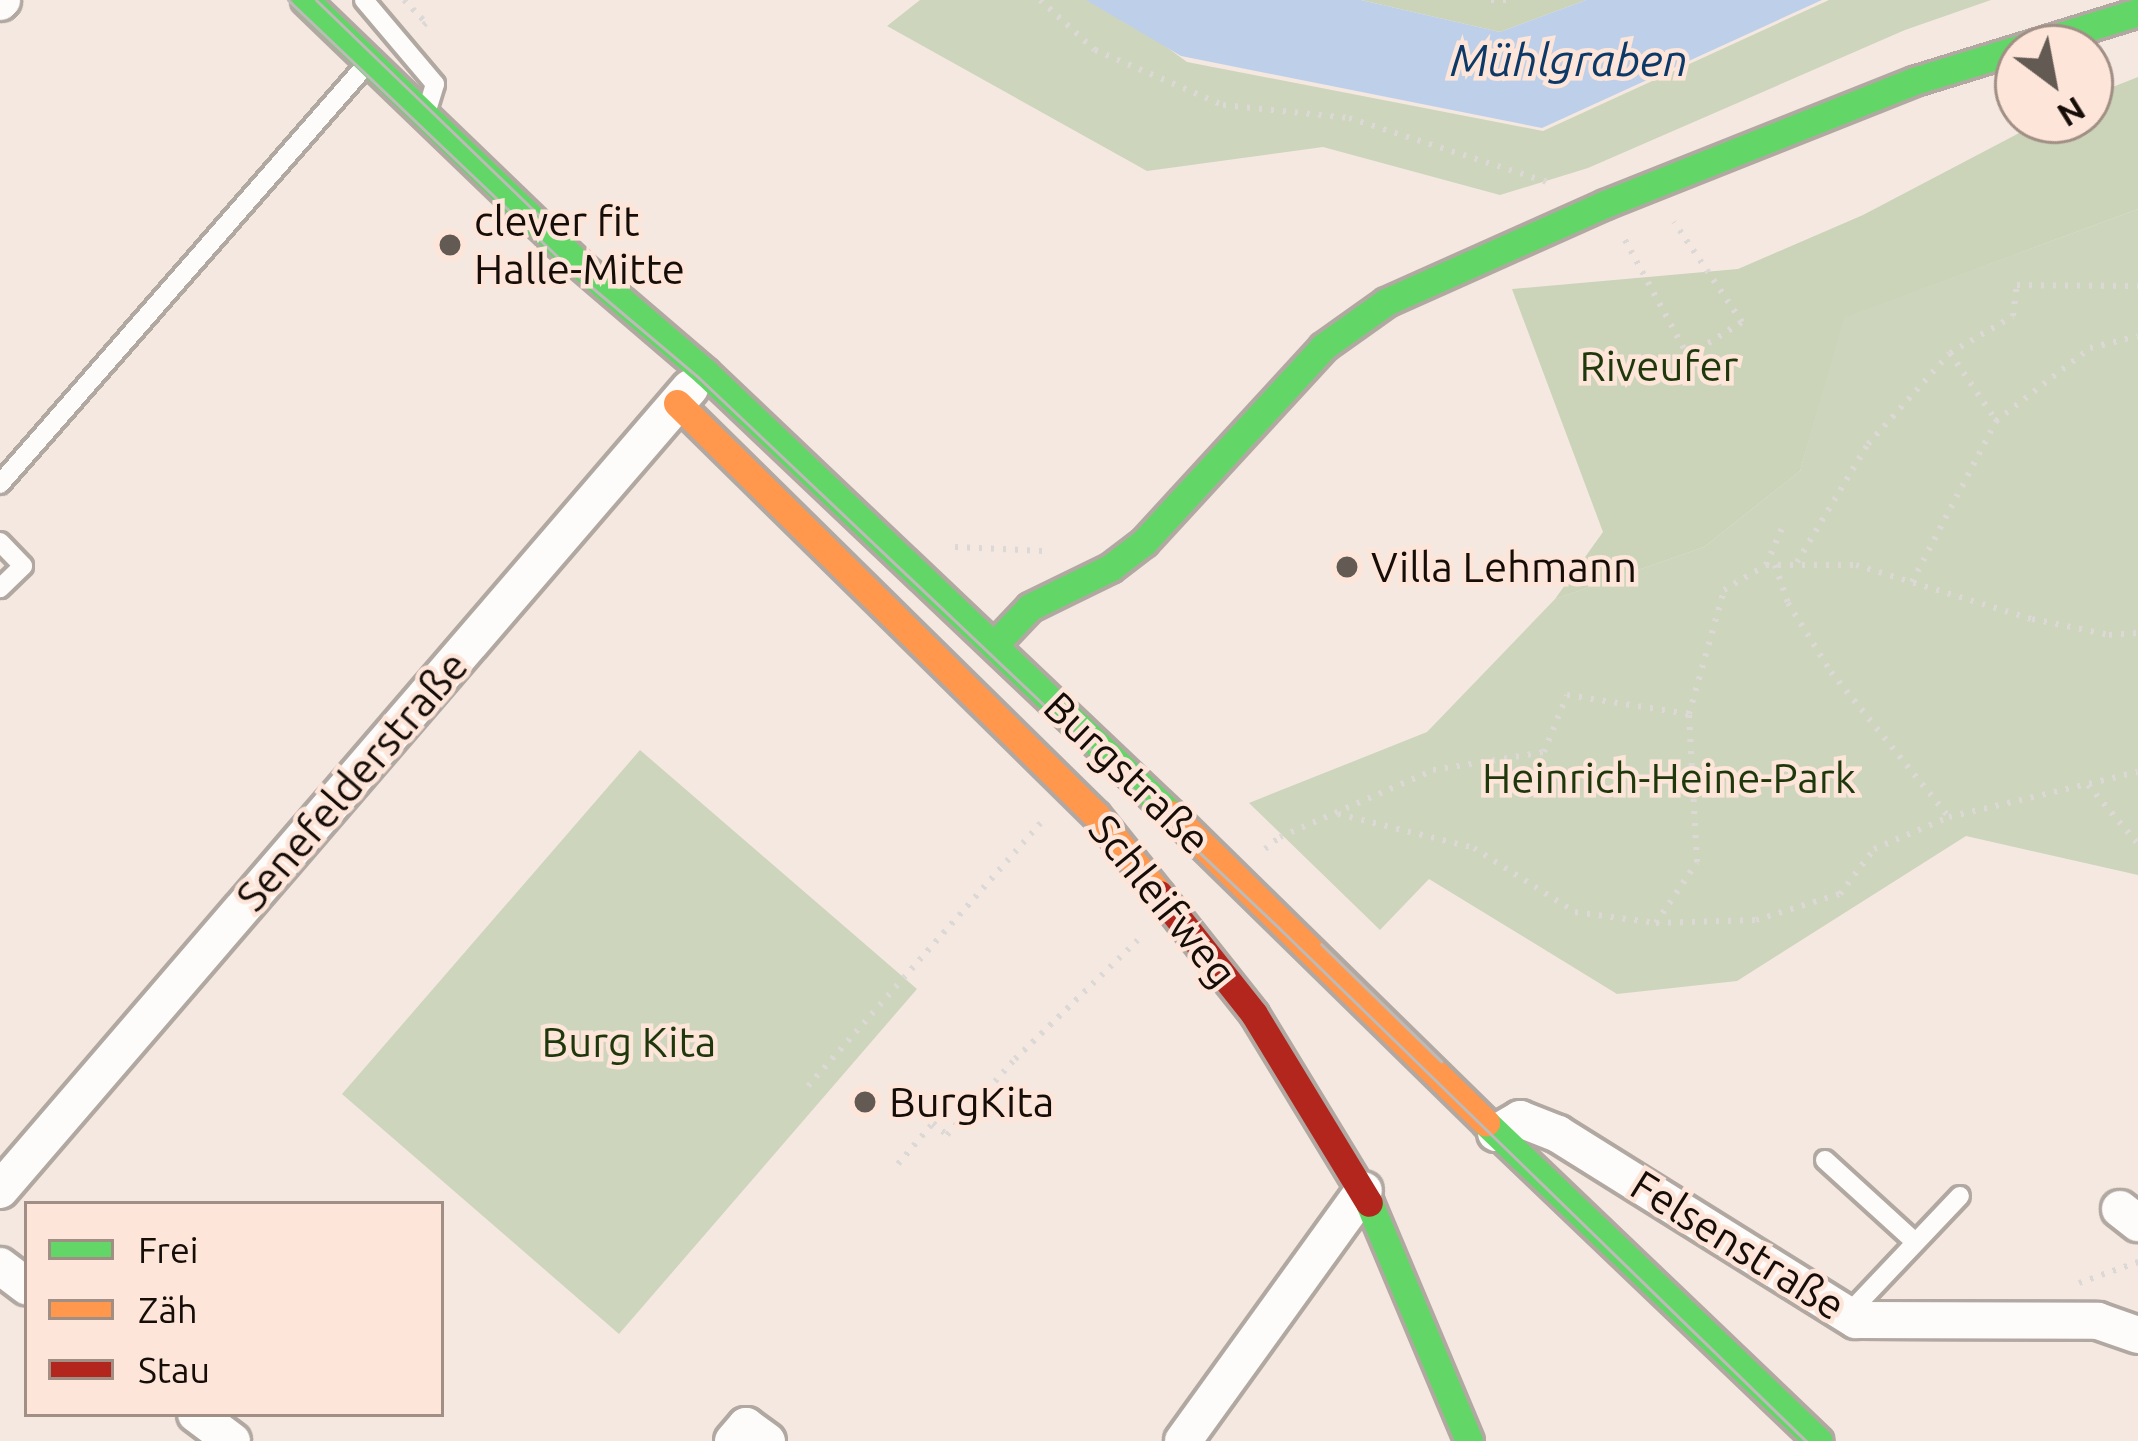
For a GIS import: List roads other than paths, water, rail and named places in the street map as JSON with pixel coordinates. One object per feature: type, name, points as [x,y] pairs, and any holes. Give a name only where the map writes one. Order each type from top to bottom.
[{"type":"street","name":"Burgstraße","points":[[304,0],[579,265],[705,372],[994,645],[1819,1441]]},
{"type":"street","points":[[994,645],[1030,607],[1110,568],[1144,542],[1323,347],[1352,323],[1605,204],[1914,81],[2030,41],[2138,12]]},
{"type":"street","name":"Senefelderstraße","points":[[0,1190],[705,372]]},
{"type":"street","name":"Schleifweg","points":[[677,403],[1070,789],[1254,1014],[1364,1190],[1469,1441]]},
{"type":"street","name":"Felsenstraße","points":[[1496,1133],[1520,1120],[1558,1134],[1856,1320],[2098,1321],[2138,1335]]},
{"type":"street","points":[[1183,1441],[1364,1190]]},
{"type":"street","points":[[200,1417],[232,1441]]},
{"type":"street","points":[[734,1441],[746,1426],[767,1441]]},
{"type":"lane","points":[[364,0],[435,84],[426,115]]},
{"type":"lane","points":[[0,484],[369,62]]},
{"type":"lane","points":[[0,542],[23,566],[0,588]]},
{"type":"lane","points":[[1825,1160],[1916,1243]]},
{"type":"lane","points":[[1847,1315],[1960,1196]]},
{"type":"water","name":"Mühlgraben","points":[[1086,0],[1361,0],[1500,32],[1586,0],[1822,0],[1542,128],[1181,56]]},
{"type":"tram line","points":[[288,0],[576,274],[699,378],[1281,930],[1806,1441]]},
{"type":"tram line","points":[[316,0],[544,220]]},
{"type":"tram line","points":[[1321,944],[1441,1061]]},
{"type":"place","name":"clever fit Halle-Mitte","points":[[450,245]]},
{"type":"place","name":"Villa Lehmann","points":[[1347,567]]},
{"type":"place","name":"BurgKita","points":[[865,1102]]},
{"type":"park label","name":"Riveufer","points":[[1659,366]]},
{"type":"park label","name":"Heinrich-Heine-Park","points":[[1669,778]]},
{"type":"park label","name":"Burg Kita","points":[[629,1042]]}]
